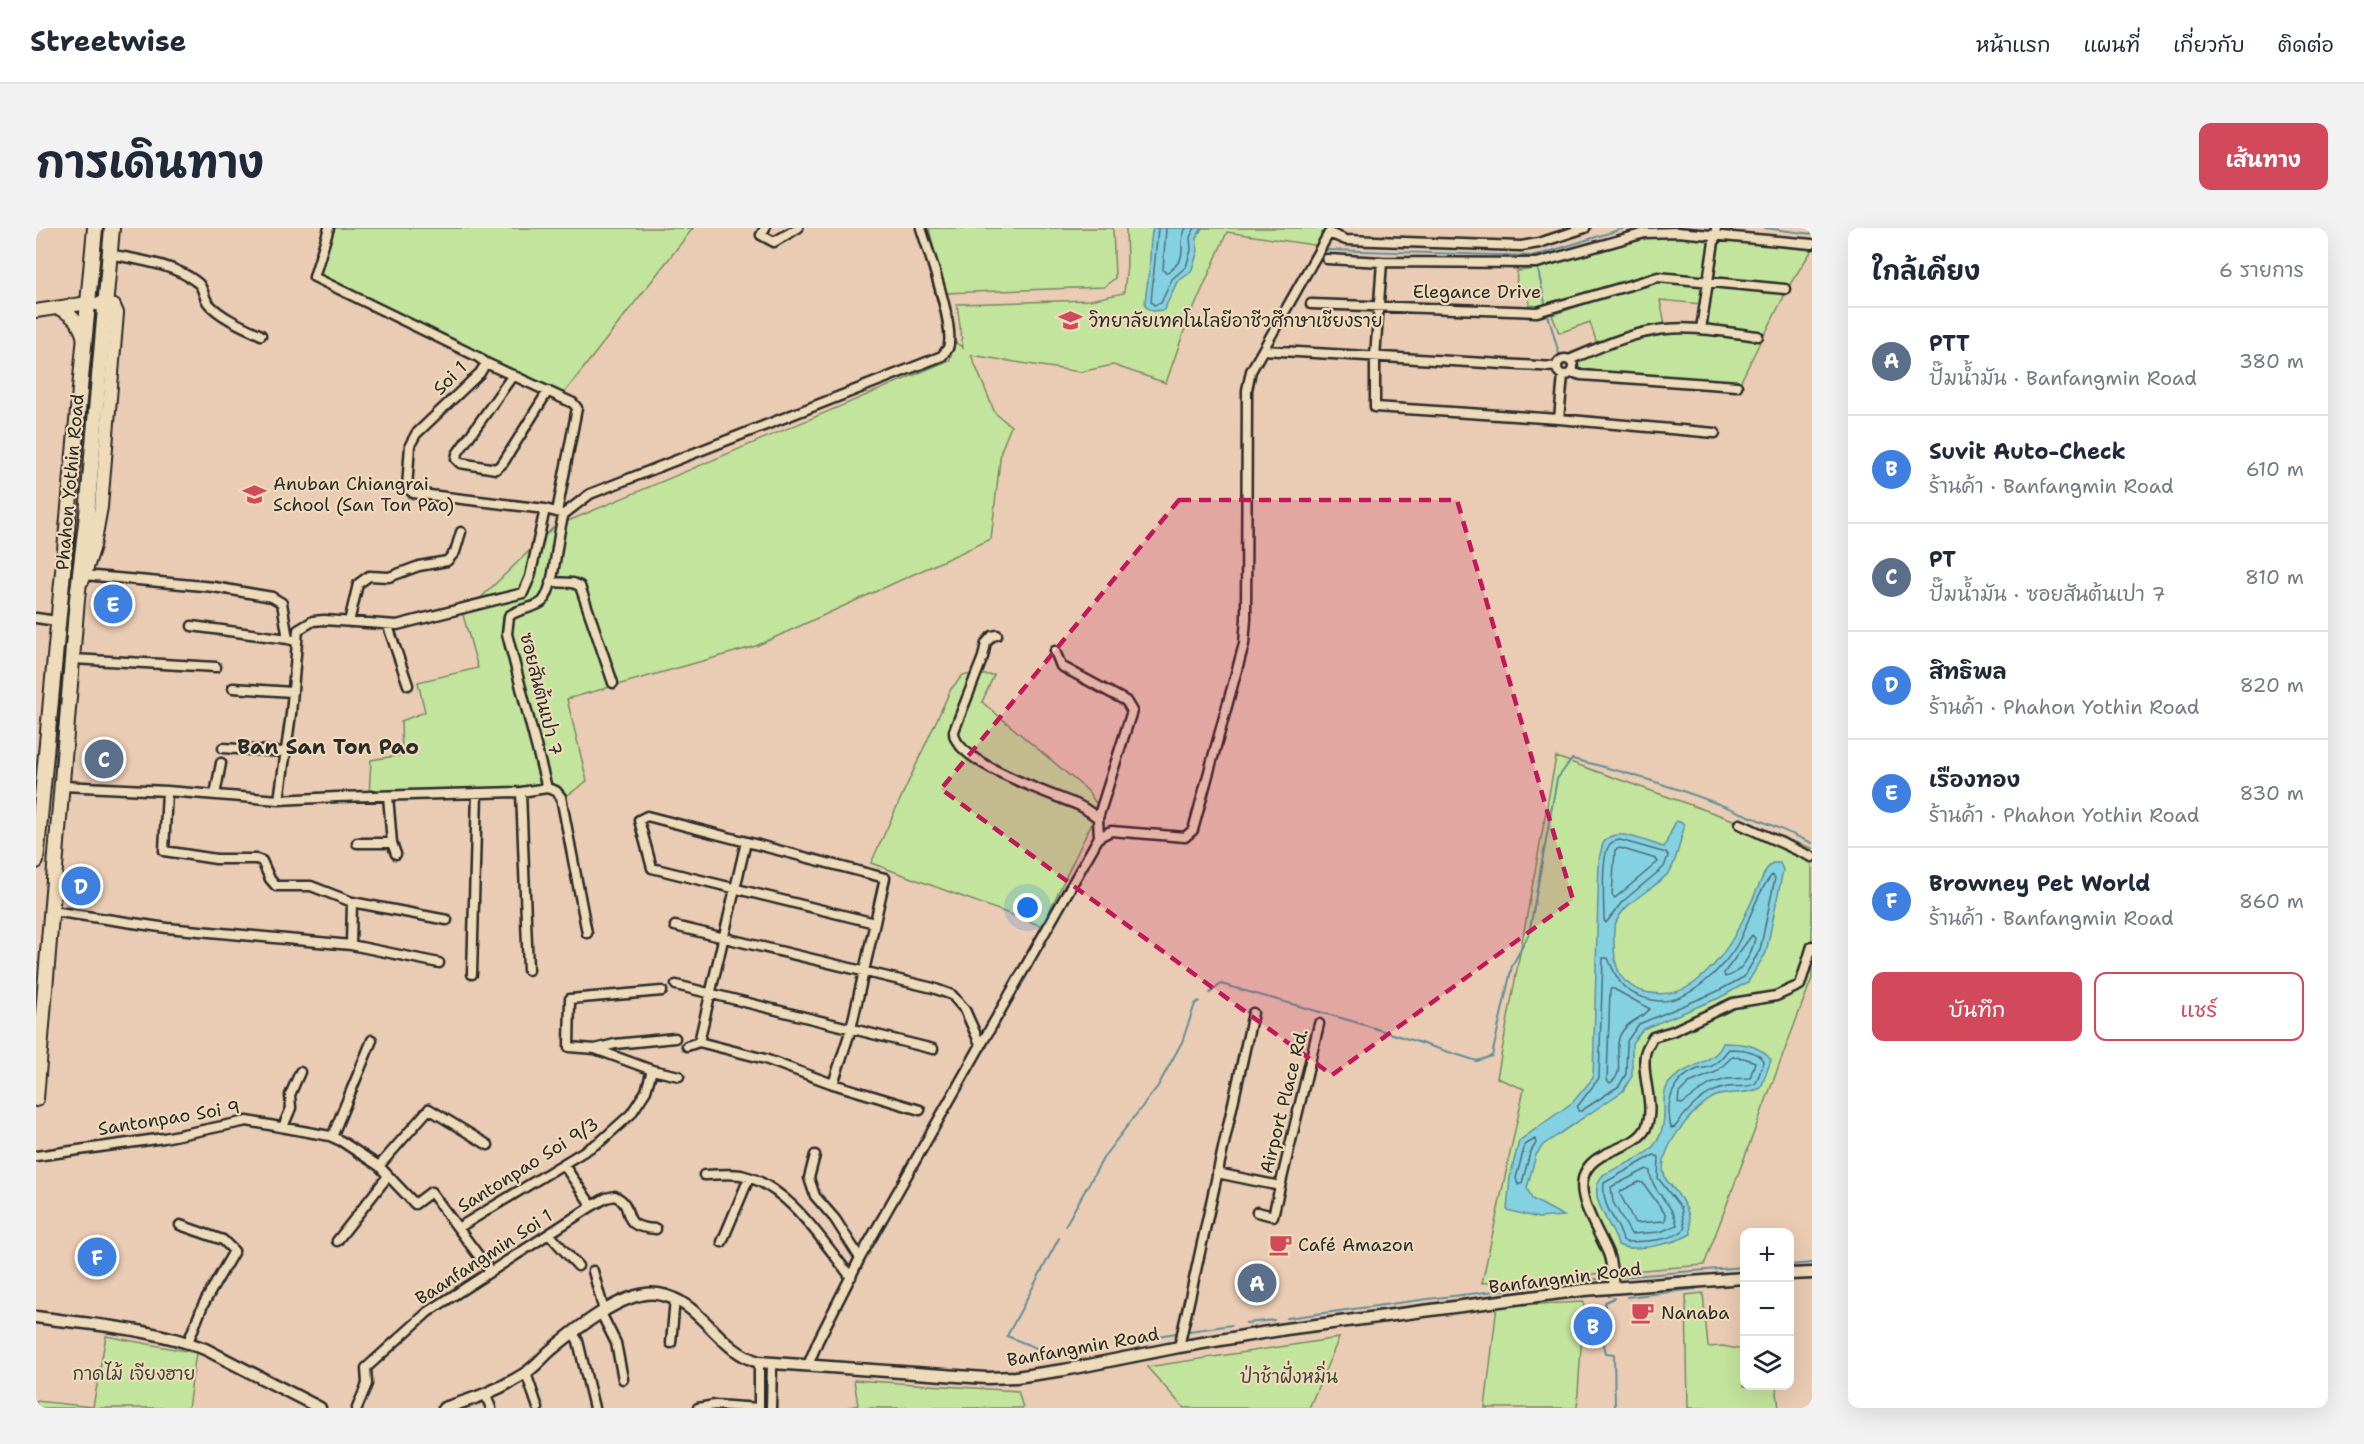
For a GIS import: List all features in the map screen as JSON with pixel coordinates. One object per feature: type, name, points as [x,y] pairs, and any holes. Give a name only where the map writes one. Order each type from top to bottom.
[{"type":"main road","name":"Phahon Yothin Road","points":[[36,852],[95,228]]},
{"type":"main road","name":"Phahon Yothin Road","points":[[36,1099],[77,599],[112,228]]},
{"type":"main road","points":[[58,308],[76,300],[90,281]]},
{"type":"main road","points":[[36,311],[88,303],[105,304],[114,306],[118,322],[101,507],[94,546],[77,599]]},
{"type":"main road","points":[[58,308],[75,318],[81,327],[84,340]]},
{"type":"street","name":"Soi 1","points":[[329,228],[314,276],[486,363],[480,373],[416,434],[410,445],[407,488],[413,493],[545,509],[561,513]]},
{"type":"street","points":[[765,228],[761,235],[774,242],[798,228]]},
{"type":"street","points":[[561,513],[590,494],[942,356],[948,348],[950,336],[943,301],[921,228]]},
{"type":"street","points":[[1099,837],[1111,831],[1185,837],[1193,830],[1244,644],[1247,390],[1251,371],[1329,233],[1346,240],[1521,246],[1585,228]]},
{"type":"street","points":[[1701,329],[1716,231]]},
{"type":"street","name":"Elegance Drive","points":[[1327,259],[1382,262],[1537,263],[1645,233],[1677,232],[1716,231],[1812,244]]},
{"type":"street","points":[[109,254],[166,267],[181,273],[200,284],[207,303],[214,309],[261,335]]},
{"type":"street","points":[[1382,262],[1375,407],[1559,419],[1715,433]]},
{"type":"street","name":"Elegance Drive","points":[[1311,304],[1537,312],[1658,277],[1785,289]]},
{"type":"street","points":[[1556,367],[1562,359],[1569,360],[1652,330],[1701,329],[1758,336]]},
{"type":"street","points":[[1263,350],[1556,367]]},
{"type":"street","points":[[1559,419],[1567,374],[1573,365],[1569,360]]},
{"type":"street","points":[[486,363],[513,375],[548,391],[496,469],[460,463],[456,459],[457,454],[513,375]]},
{"type":"street","points":[[1556,367],[1558,373],[1567,374],[1737,386]]},
{"type":"street","name":"ซอยสันต้นเปา 7","points":[[547,788],[507,634],[509,616],[518,609],[535,606],[544,600],[550,582],[577,411],[573,403],[548,391]]},
{"type":"street","points":[[292,640],[298,630],[313,621],[388,626],[406,624],[523,593],[530,577],[545,509]]},
{"type":"street","points":[[349,622],[358,584],[363,579],[369,576],[389,577],[419,566],[447,561],[455,552],[461,532]]},
{"type":"street","points":[[84,575],[214,587],[272,597],[282,603],[292,640],[292,692],[279,800]]},
{"type":"street","points":[[550,582],[573,583],[580,586],[613,682]]},
{"type":"street","points":[[36,618],[57,621]]},
{"type":"street","points":[[192,626],[292,640]]},
{"type":"street","points":[[388,626],[408,686]]},
{"type":"street","points":[[997,635],[992,636],[986,643],[983,657],[954,731],[957,744],[994,770],[1079,806],[1098,818]]},
{"type":"street","points":[[808,1365],[861,1258],[1099,837],[1098,818],[1132,711],[1126,701],[1061,666],[1055,651]]},
{"type":"street","points":[[73,659],[216,667]]},
{"type":"street","points":[[233,688],[292,692]]},
{"type":"street","points":[[223,748],[284,752]]},
{"type":"street","points":[[215,795],[220,762]]},
{"type":"street","points":[[63,786],[279,800],[521,792],[547,788],[556,791],[561,796],[587,933]]},
{"type":"street","points":[[167,791],[164,851],[216,859],[256,859],[262,861],[270,879],[276,886],[311,886],[352,902],[447,920]]},
{"type":"street","points":[[521,792],[528,970]]},
{"type":"street","points":[[472,974],[477,793]]},
{"type":"street","points":[[388,796],[392,843],[396,854]]},
{"type":"street","points":[[833,1084],[851,1029],[863,973],[875,923],[885,878],[647,816],[639,820],[652,868],[875,923]]},
{"type":"street","points":[[1740,824],[1812,857]]},
{"type":"street","points":[[699,1042],[746,842]]},
{"type":"street","points":[[357,843],[392,843]]},
{"type":"street","points":[[351,945],[352,902]]},
{"type":"street","points":[[52,911],[167,928],[351,945],[439,963]]},
{"type":"street","points":[[675,926],[933,988],[952,995],[965,1010],[981,1046]]},
{"type":"street","points":[[1614,1287],[1608,1254],[1587,1212],[1581,1189],[1584,1172],[1597,1158],[1630,1142],[1645,1129],[1649,1112],[1645,1054],[1653,1037],[1673,1031],[1733,1003],[1776,996],[1800,986],[1812,946]]},
{"type":"street","points":[[676,985],[933,1049]]},
{"type":"street","points":[[662,991],[570,999],[569,1047],[595,1049],[652,1070],[679,1076]]},
{"type":"street","points":[[1179,1347],[1253,1013]]},
{"type":"street","name":"Airport Place Rd.","points":[[1257,1212],[1273,1216],[1320,1024]]},
{"type":"street","points":[[595,1049],[615,1044],[675,1038]]},
{"type":"street","points":[[332,1137],[372,1040]]},
{"type":"street","points":[[687,1046],[699,1042],[765,1059],[833,1084],[921,1110]]},
{"type":"street","name":"Santonpao Soi 9/3","points":[[458,1228],[600,1141],[631,1114],[646,1091],[652,1070]]},
{"type":"street","points":[[283,1127],[291,1108],[290,1095],[300,1072]]},
{"type":"street","points":[[380,1166],[429,1109],[488,1145]]},
{"type":"street","name":"Santonpao Soi 9","points":[[36,1156],[164,1138],[239,1122],[257,1122],[332,1137],[380,1166],[415,1204],[431,1192],[490,1271]]},
{"type":"street","points":[[815,1155],[809,1178],[815,1196],[836,1219],[861,1258]]},
{"type":"street","points":[[564,1164],[592,1206]]},
{"type":"street","name":"Airport Place Rd.","points":[[1217,1173],[1280,1186]]},
{"type":"street","points":[[704,1175],[735,1174],[764,1184],[790,1203],[851,1277]]},
{"type":"street","points":[[337,1240],[388,1176]]},
{"type":"street","points":[[722,1242],[749,1178]]},
{"type":"street","name":"Baanfangmin Soi 1","points":[[357,1408],[368,1380],[366,1368],[428,1312],[592,1206],[615,1196],[622,1201],[632,1224],[641,1228],[656,1229]]},
{"type":"street","points":[[180,1226],[223,1240],[234,1251],[203,1305],[188,1342]]},
{"type":"street","points":[[550,1234],[578,1266]]},
{"type":"street","points":[[593,1271],[603,1312],[615,1343],[622,1379]]},
{"type":"street","points":[[1794,1274],[1812,1273]]},
{"type":"street","name":"Banfangmin Road","points":[[444,1408],[486,1396],[526,1373],[573,1333],[603,1312],[644,1294],[659,1294],[675,1299],[698,1316],[733,1350],[745,1358],[759,1362],[986,1378],[1016,1377],[1064,1370],[1286,1329],[1614,1287],[1740,1278]]},
{"type":"street","points":[[671,1343],[675,1299]]},
{"type":"street","points":[[36,1317],[160,1335],[188,1342],[320,1408]]},
{"type":"street","points":[[573,1333],[578,1341],[594,1408]]},
{"type":"street","points":[[698,1408],[715,1405],[759,1408],[759,1362]]},
{"type":"street","points":[[771,1408],[772,1363]]},
{"type":"street","points":[[526,1373],[538,1408]]},
{"type":"street","points":[[486,1396],[491,1408]]},
{"type":"highlighted area","points":[[1179,500],[1457,500],[1573,900],[1332,1075],[941,789]]},
{"type":"green space","points":[[329,228],[693,228],[561,397],[314,277]]},
{"type":"green space","points":[[929,228],[1113,228],[1115,278],[1104,287],[944,293]]},
{"type":"green space","points":[[1126,228],[1335,228],[1320,246],[1227,232],[1184,331],[1166,383],[1113,365],[1080,372],[971,355],[995,413],[1011,426],[1001,451],[991,539],[756,646],[567,699],[587,781],[568,795],[547,788],[369,796],[371,760],[402,755],[401,721],[425,712],[418,682],[478,668],[463,615],[554,527],[950,360],[955,342],[963,348],[957,304],[1090,300],[1124,293],[1127,265]]},
{"type":"green space","points":[[1665,235],[1712,237],[1706,278],[1658,274],[1549,306],[1530,309],[1529,291],[1516,291],[1517,271],[1545,267],[1606,247]]},
{"type":"green space","points":[[1720,238],[1812,250],[1789,286],[1714,278]]},
{"type":"green space","points":[[1660,281],[1704,285],[1701,304],[1660,300],[1665,324],[1597,344],[1590,322],[1559,333],[1552,315]]},
{"type":"green space","points":[[1711,286],[1785,294],[1765,334],[1707,327]]},
{"type":"green space","points":[[1681,332],[1761,340],[1740,383],[1579,370],[1576,363],[1614,346]]},
{"type":"green space","points":[[963,675],[994,675],[982,702],[1088,791],[1099,808],[1042,926],[871,863],[951,689]]},
{"type":"green space","points":[[1556,757],[1812,848],[1812,978],[1704,1265],[1482,1283],[1524,1089],[1497,1078]]},
{"type":"green space","points":[[1703,1293],[1708,1347],[1723,1346],[1740,1349],[1740,1390],[1777,1390],[1779,1408],[1688,1408],[1686,1295]]},
{"type":"green space","points":[[1584,1302],[1577,1408],[1485,1408],[1497,1306]]},
{"type":"green space","name":"กาดไม้ เจียงฮาย","points":[[106,1336],[196,1353],[188,1408],[36,1408],[36,1401],[93,1407]]},
{"type":"green space","name":"ป่าช้าฝั่งหมิ่น","points":[[1339,1338],[1309,1408],[1184,1408],[1147,1367]]},
{"type":"green space","points":[[854,1380],[1018,1391],[1023,1408],[845,1408],[858,1405]]},
{"type":"water","points":[[1153,228],[1202,228],[1196,238],[1198,251],[1191,272],[1177,282],[1164,310],[1152,311],[1145,306],[1145,297]]},
{"type":"water","points":[[1676,821],[1683,823],[1684,827],[1670,871],[1625,908],[1615,925],[1615,958],[1622,977],[1632,987],[1659,994],[1677,991],[1693,984],[1706,973],[1728,947],[1745,917],[1766,870],[1772,863],[1780,863],[1783,870],[1766,953],[1748,982],[1719,998],[1643,1029],[1632,1043],[1632,1076],[1623,1091],[1543,1145],[1536,1155],[1527,1188],[1532,1199],[1564,1216],[1538,1218],[1507,1210],[1510,1177],[1519,1141],[1573,1102],[1593,1078],[1599,861],[1603,844],[1609,837],[1624,835],[1664,847]]},
{"type":"water","points":[[1723,1043],[1743,1044],[1756,1048],[1771,1060],[1761,1088],[1750,1092],[1716,1096],[1707,1101],[1678,1131],[1665,1155],[1663,1167],[1665,1177],[1686,1209],[1691,1234],[1655,1246],[1634,1248],[1618,1245],[1598,1201],[1598,1183],[1603,1175],[1646,1153],[1654,1146],[1660,1137],[1663,1125],[1664,1096],[1669,1083],[1683,1072],[1714,1055]]},
{"type":"waterway","points":[[1327,250],[1535,256],[1625,228]]},
{"type":"waterway","points":[[1765,228],[1812,234]]},
{"type":"waterway","points":[[1538,270],[1545,303]]},
{"type":"waterway","points":[[1548,315],[1559,354]]},
{"type":"waterway","points":[[1210,993],[1221,984],[1355,1022],[1477,1061],[1492,1056],[1512,966],[1529,934],[1557,779],[1572,759],[1634,775],[1694,795],[1812,843]]},
{"type":"waterway","points":[[1065,1226],[1105,1155],[1158,1086],[1182,1042],[1195,1004],[1199,1001]]},
{"type":"waterway","points":[[1059,1238],[1007,1336],[1046,1352],[1102,1345]]},
{"type":"waterway","points":[[1794,1265],[1812,1263]]},
{"type":"waterway","points":[[1619,1277],[1740,1267]]},
{"type":"waterway","points":[[1287,1318],[1606,1278]]},
{"type":"waterway","points":[[1627,1297],[1696,1289]]},
{"type":"waterway","points":[[1614,1298],[1605,1302],[1604,1345],[1606,1353],[1614,1354],[1615,1408]]},
{"type":"waterway","points":[[1246,1323],[1274,1320]]},
{"type":"waterway","points":[[1189,1331],[1232,1325]]},
{"type":"waterway","points":[[1115,1343],[1176,1333]]},
{"type":"place","name":"วิทยาลัยเทคโนโลยีอาชีวศึกษาเชียงราย","points":[[1071,321]]},
{"type":"place","name":"Anuban Chiangrai School (San Ton Pao)","points":[[255,494]]},
{"type":"place","name":"เรืองทอง","points":[[113,604]]},
{"type":"place","name":"PT","points":[[104,759]]},
{"type":"place","name":"สิทธิพล","points":[[81,886]]},
{"type":"place","name":"Café Amazon","points":[[1280,1245]]},
{"type":"place","name":"Browney Pet World","points":[[97,1257]]},
{"type":"place","name":"PTT","points":[[1257,1283]]},
{"type":"place","name":"Nanaba","points":[[1643,1313]]},
{"type":"place","name":"Suvit Auto-Check","points":[[1593,1326]]},
{"type":"district","name":"Ban San Ton Pao","points":[[328,747]]}]
